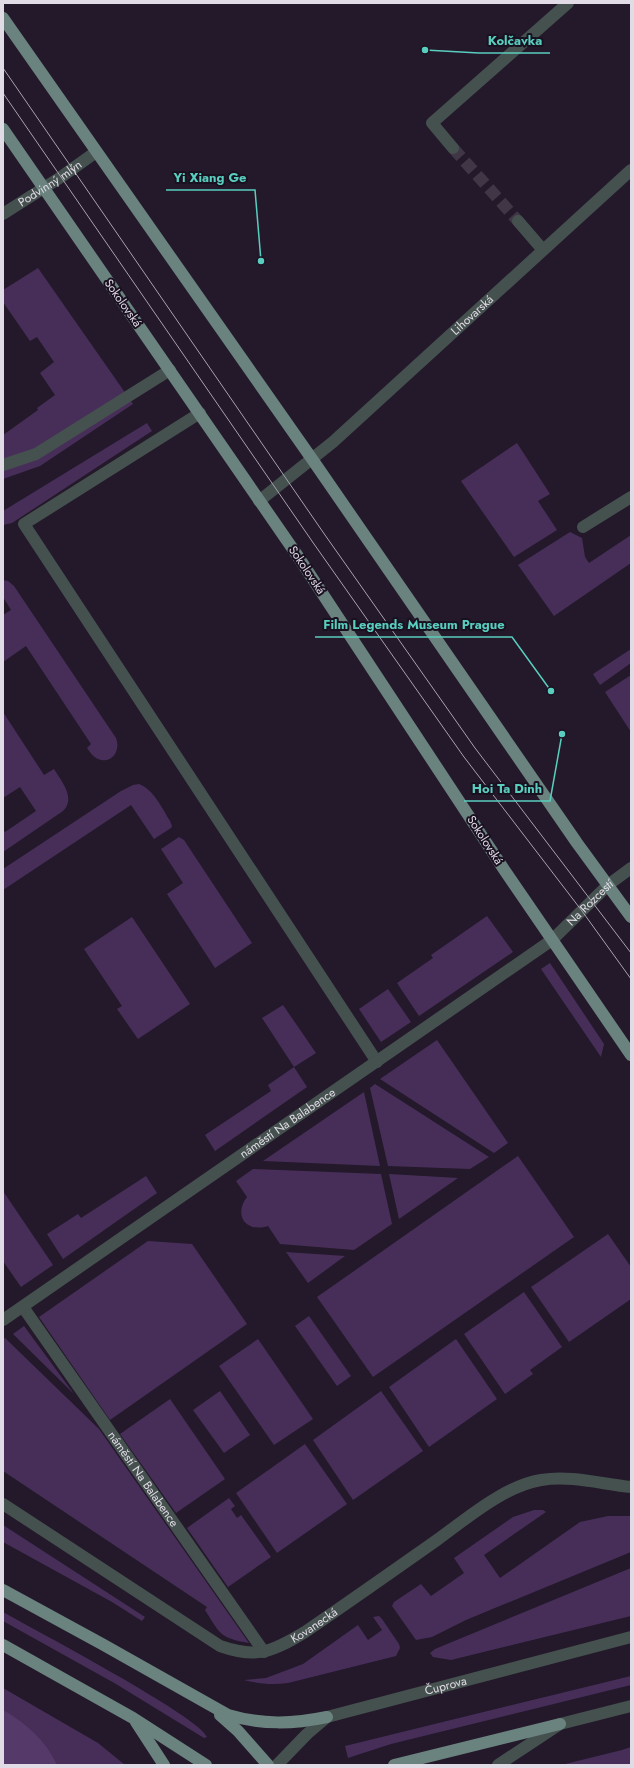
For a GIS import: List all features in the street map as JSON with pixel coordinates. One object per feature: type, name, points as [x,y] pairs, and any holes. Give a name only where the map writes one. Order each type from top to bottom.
[{"type":"main road","points":[[3,18],[312,459],[577,843],[631,917]]},
{"type":"main road","name":"Sokolovská","points":[[3,129],[200,412],[297,555],[505,871],[631,1055]]},
{"type":"main road","points":[[3,1590],[102,1644],[228,1716],[264,1723],[306,1721],[327,1717]]},
{"type":"main road","points":[[3,1645],[133,1718],[206,1765]]},
{"type":"main road","points":[[212,1707],[238,1731],[268,1765]]},
{"type":"main road","points":[[133,1718],[164,1765]]},
{"type":"main road","points":[[394,1765],[560,1724]]},
{"type":"street","points":[[453,148],[432,123],[568,3]]},
{"type":"street","name":"Podvinný mlýn","points":[[3,214],[96,152]]},
{"type":"street","name":"Lihovarská","points":[[259,501],[312,459],[631,170]]},
{"type":"street","points":[[518,221],[543,250]]},
{"type":"street","points":[[3,466],[36,454],[170,370]]},
{"type":"street","points":[[200,412],[24,524],[377,1062]]},
{"type":"street","points":[[583,527],[631,497]]},
{"type":"street","name":"Na Rozcestí","points":[[552,940],[608,885],[631,868]]},
{"type":"street","name":"náměstí Na Balabence","points":[[3,1320],[552,940]]},
{"type":"street","name":"náměstí Na Balabence","points":[[23,1307],[264,1652]]},
{"type":"street","name":"Kovanecká","points":[[3,1504],[220,1646],[238,1652],[251,1654],[276,1648],[305,1632],[471,1516],[504,1494],[522,1486],[540,1480],[561,1478],[631,1487]]},
{"type":"street","name":"Čuprova","points":[[277,1765],[307,1734],[327,1717],[631,1637]]},
{"type":"street","points":[[498,1765],[560,1724],[631,1706]]},
{"type":"shaded area","points":[[38,268],[133,404],[40,466],[3,479],[3,435],[38,410],[37,408],[55,395],[40,373],[54,362],[37,337],[30,341],[3,302],[3,290]]},
{"type":"shaded area","points":[[147,423],[152,431],[12,523],[3,525],[3,511]]},
{"type":"shaded area","points":[[517,443],[550,494],[538,501],[557,530],[514,557],[461,481]]},
{"type":"shaded area","points":[[570,532],[582,538],[585,557],[589,563],[631,535],[631,563],[554,616],[518,565]]},
{"type":"shaded area","points":[[3,580],[8,581],[14,586],[116,738],[116,752],[111,758],[107,760],[98,759],[90,753],[87,748],[91,744],[26,646],[3,662],[3,615],[11,610],[3,597]]},
{"type":"shaded area","points":[[631,649],[631,663],[600,685],[593,674]]},
{"type":"shaded area","points":[[631,675],[631,732],[605,692]]},
{"type":"shaded area","points":[[3,712],[44,775],[54,769],[64,785],[68,795],[68,801],[67,806],[63,811],[3,852],[3,830],[5,832],[36,811],[20,787],[3,798]]},
{"type":"shaded area","points":[[139,784],[149,790],[157,800],[170,821],[172,826],[171,828],[154,839],[131,805],[3,890],[3,869],[121,791],[133,785]]},
{"type":"shaded area","points":[[179,837],[184,840],[252,943],[215,968],[167,894],[183,883],[161,849]]},
{"type":"shaded area","points":[[487,916],[513,952],[419,1016],[397,983],[433,958],[431,955]]},
{"type":"shaded area","points":[[132,917],[190,1004],[138,1039],[117,1009],[122,1006],[84,949]]},
{"type":"shaded area","points":[[550,963],[604,1044],[601,1057],[541,969]]},
{"type":"shaded area","points":[[388,989],[411,1022],[381,1042],[359,1009]]},
{"type":"shaded area","points":[[283,1005],[316,1053],[294,1067],[262,1018]]},
{"type":"shaded area","points":[[437,1040],[508,1143],[494,1153],[380,1079]]},
{"type":"shaded area","points":[[294,1067],[307,1087],[215,1151],[205,1135],[271,1091],[268,1085]]},
{"type":"shaded area","points":[[375,1084],[489,1157],[470,1169],[388,1166],[370,1088]]},
{"type":"shaded area","points":[[364,1092],[380,1166],[263,1161]]},
{"type":"shaded area","points":[[518,1156],[574,1237],[373,1377],[317,1297]]},
{"type":"shaded area","points":[[253,1169],[381,1174],[392,1224],[354,1250],[280,1244],[268,1226],[260,1228],[253,1227],[244,1221],[242,1216],[241,1210],[247,1197],[236,1181]]},
{"type":"shaded area","points":[[389,1174],[458,1178],[399,1219]]},
{"type":"shaded area","points":[[146,1176],[157,1193],[63,1259],[47,1234],[78,1214],[81,1218]]},
{"type":"shaded area","points":[[3,1191],[53,1265],[21,1287],[3,1261]]},
{"type":"shaded area","points":[[608,1234],[631,1267],[631,1299],[569,1342],[531,1287]]},
{"type":"shaded area","points":[[148,1241],[192,1244],[247,1324],[110,1420],[39,1317]]},
{"type":"shaded area","points":[[286,1252],[345,1256],[308,1283]]},
{"type":"shaded area","points":[[524,1292],[562,1347],[530,1370],[533,1374],[505,1394],[464,1334]]},
{"type":"shaded area","points":[[309,1316],[351,1376],[337,1386],[295,1326]]},
{"type":"shaded area","points":[[24,1326],[74,1394],[13,1334]]},
{"type":"shaded area","points":[[5,1338],[99,1429],[249,1643],[226,1637],[214,1625],[205,1610],[207,1607],[3,1471],[3,1339]]},
{"type":"shaded area","points":[[258,1339],[313,1419],[274,1445],[219,1366]]},
{"type":"shaded area","points":[[456,1339],[497,1399],[429,1447],[389,1387]]},
{"type":"shaded area","points":[[220,1391],[250,1435],[224,1453],[193,1410]]},
{"type":"shaded area","points":[[381,1391],[423,1451],[353,1500],[313,1440]]},
{"type":"shaded area","points":[[170,1399],[225,1479],[176,1513],[120,1434]]},
{"type":"shaded area","points":[[305,1444],[347,1504],[277,1553],[236,1493]]},
{"type":"shaded area","points":[[229,1498],[235,1506],[231,1509],[237,1518],[241,1515],[271,1557],[228,1587],[187,1528]]},
{"type":"shaded area","points":[[534,1510],[543,1510],[546,1512],[484,1555],[500,1578],[580,1522],[608,1516],[631,1516],[631,1552],[466,1620],[432,1637],[416,1640],[392,1606],[394,1602],[421,1584],[431,1596],[464,1573],[454,1558],[513,1517]]},
{"type":"shaded area","points":[[3,1525],[145,1617],[142,1621],[112,1602],[3,1542]]},
{"type":"shaded area","points":[[631,1568],[631,1616],[451,1660],[433,1657],[430,1653],[435,1649]]},
{"type":"shaded area","points":[[3,1612],[114,1673],[147,1693],[176,1711],[197,1727],[207,1737],[204,1738],[116,1684],[3,1621]]},
{"type":"shaded area","points":[[379,1616],[399,1644],[400,1648],[396,1656],[288,1683],[266,1684],[244,1680],[266,1678],[303,1664],[358,1625],[368,1640],[382,1630],[373,1617]]},
{"type":"shaded area","points":[[631,1676],[631,1685],[391,1744],[348,1758],[345,1746]]},
{"type":"shaded area","points":[[3,1688],[98,1743],[125,1765],[3,1765]]},
{"type":"shaded area","points":[[3,1710],[20,1721],[41,1740],[57,1765],[3,1765]]},
{"type":"shaded area","points":[[631,1747],[631,1765],[561,1765],[622,1750]]},
{"type":"tunnel","points":[[453,148],[518,221]]},
{"type":"tram line","points":[[3,68],[325,535],[475,748],[631,953]]},
{"type":"tram line","points":[[3,93],[314,544],[464,757],[582,911],[631,979]]},
{"type":"place","name":"Kolčavka","points":[[425,50]]},
{"type":"place","name":"Yi Xiang Ge","points":[[261,261]]},
{"type":"place","name":"Film Legends Museum Prague","points":[[551,691]]},
{"type":"place","name":"Hoi Ta Dinh","points":[[562,734]]}]
